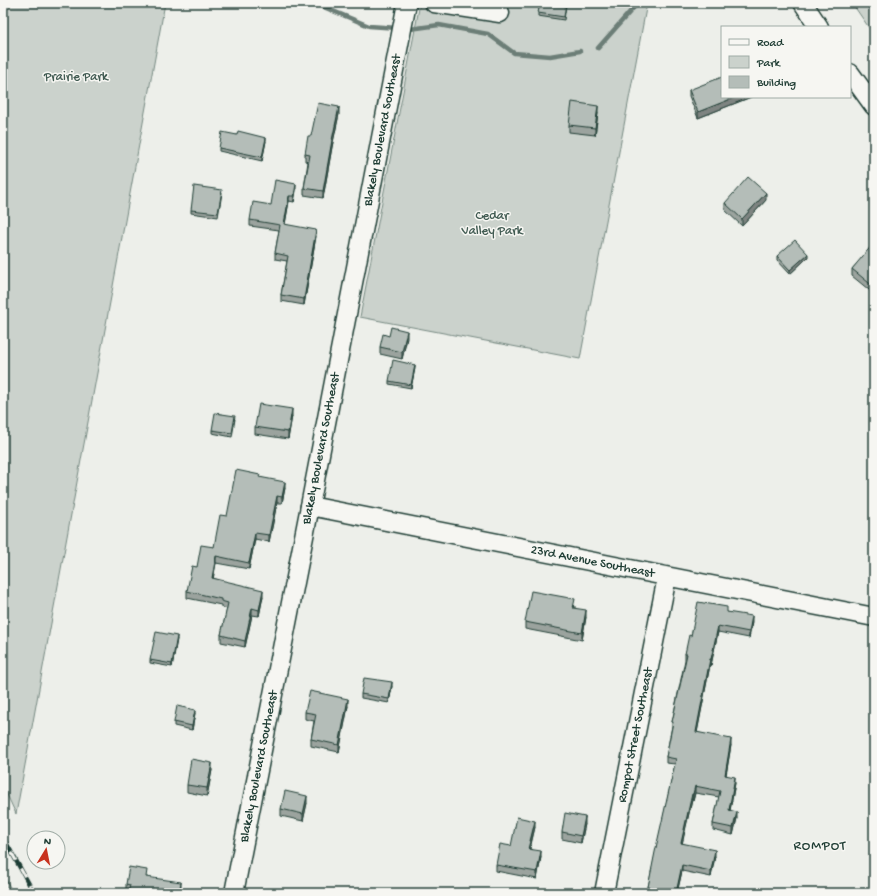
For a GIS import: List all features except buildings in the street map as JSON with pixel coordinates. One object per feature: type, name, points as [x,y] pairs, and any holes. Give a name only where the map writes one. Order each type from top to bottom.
[{"type":"street","points":[[434,3],[500,13]]},
{"type":"street","points":[[803,3],[818,26]]},
{"type":"street","name":"Blakely Boulevard Southeast","points":[[234,893],[406,4]]},
{"type":"street","points":[[851,74],[874,106]]},
{"type":"street","name":"23rd Avenue Southeast","points":[[310,506],[874,617]]},
{"type":"street","name":"Rompot Street Southeast","points":[[604,893],[667,577]]},
{"type":"green space","name":"Prairie Park","points":[[3,3],[165,3],[16,814],[3,786]]},
{"type":"green space","name":"Cedar Valley Park","points":[[420,3],[647,3],[580,359],[360,317]]},
{"type":"green space","points":[[852,3],[874,3],[874,35]]},
{"type":"green space","points":[[3,874],[13,893],[3,893]]},
{"type":"waterway","points":[[314,3],[369,26],[398,28]]},
{"type":"waterway","points":[[598,48],[636,5],[648,3]]},
{"type":"waterway","points":[[405,28],[410,29],[439,25],[488,34],[514,53],[550,56],[580,51]]},
{"type":"railway","points":[[3,837],[34,893]]},
{"type":"district","name":"ROMPOT","points":[[820,846]]}]
